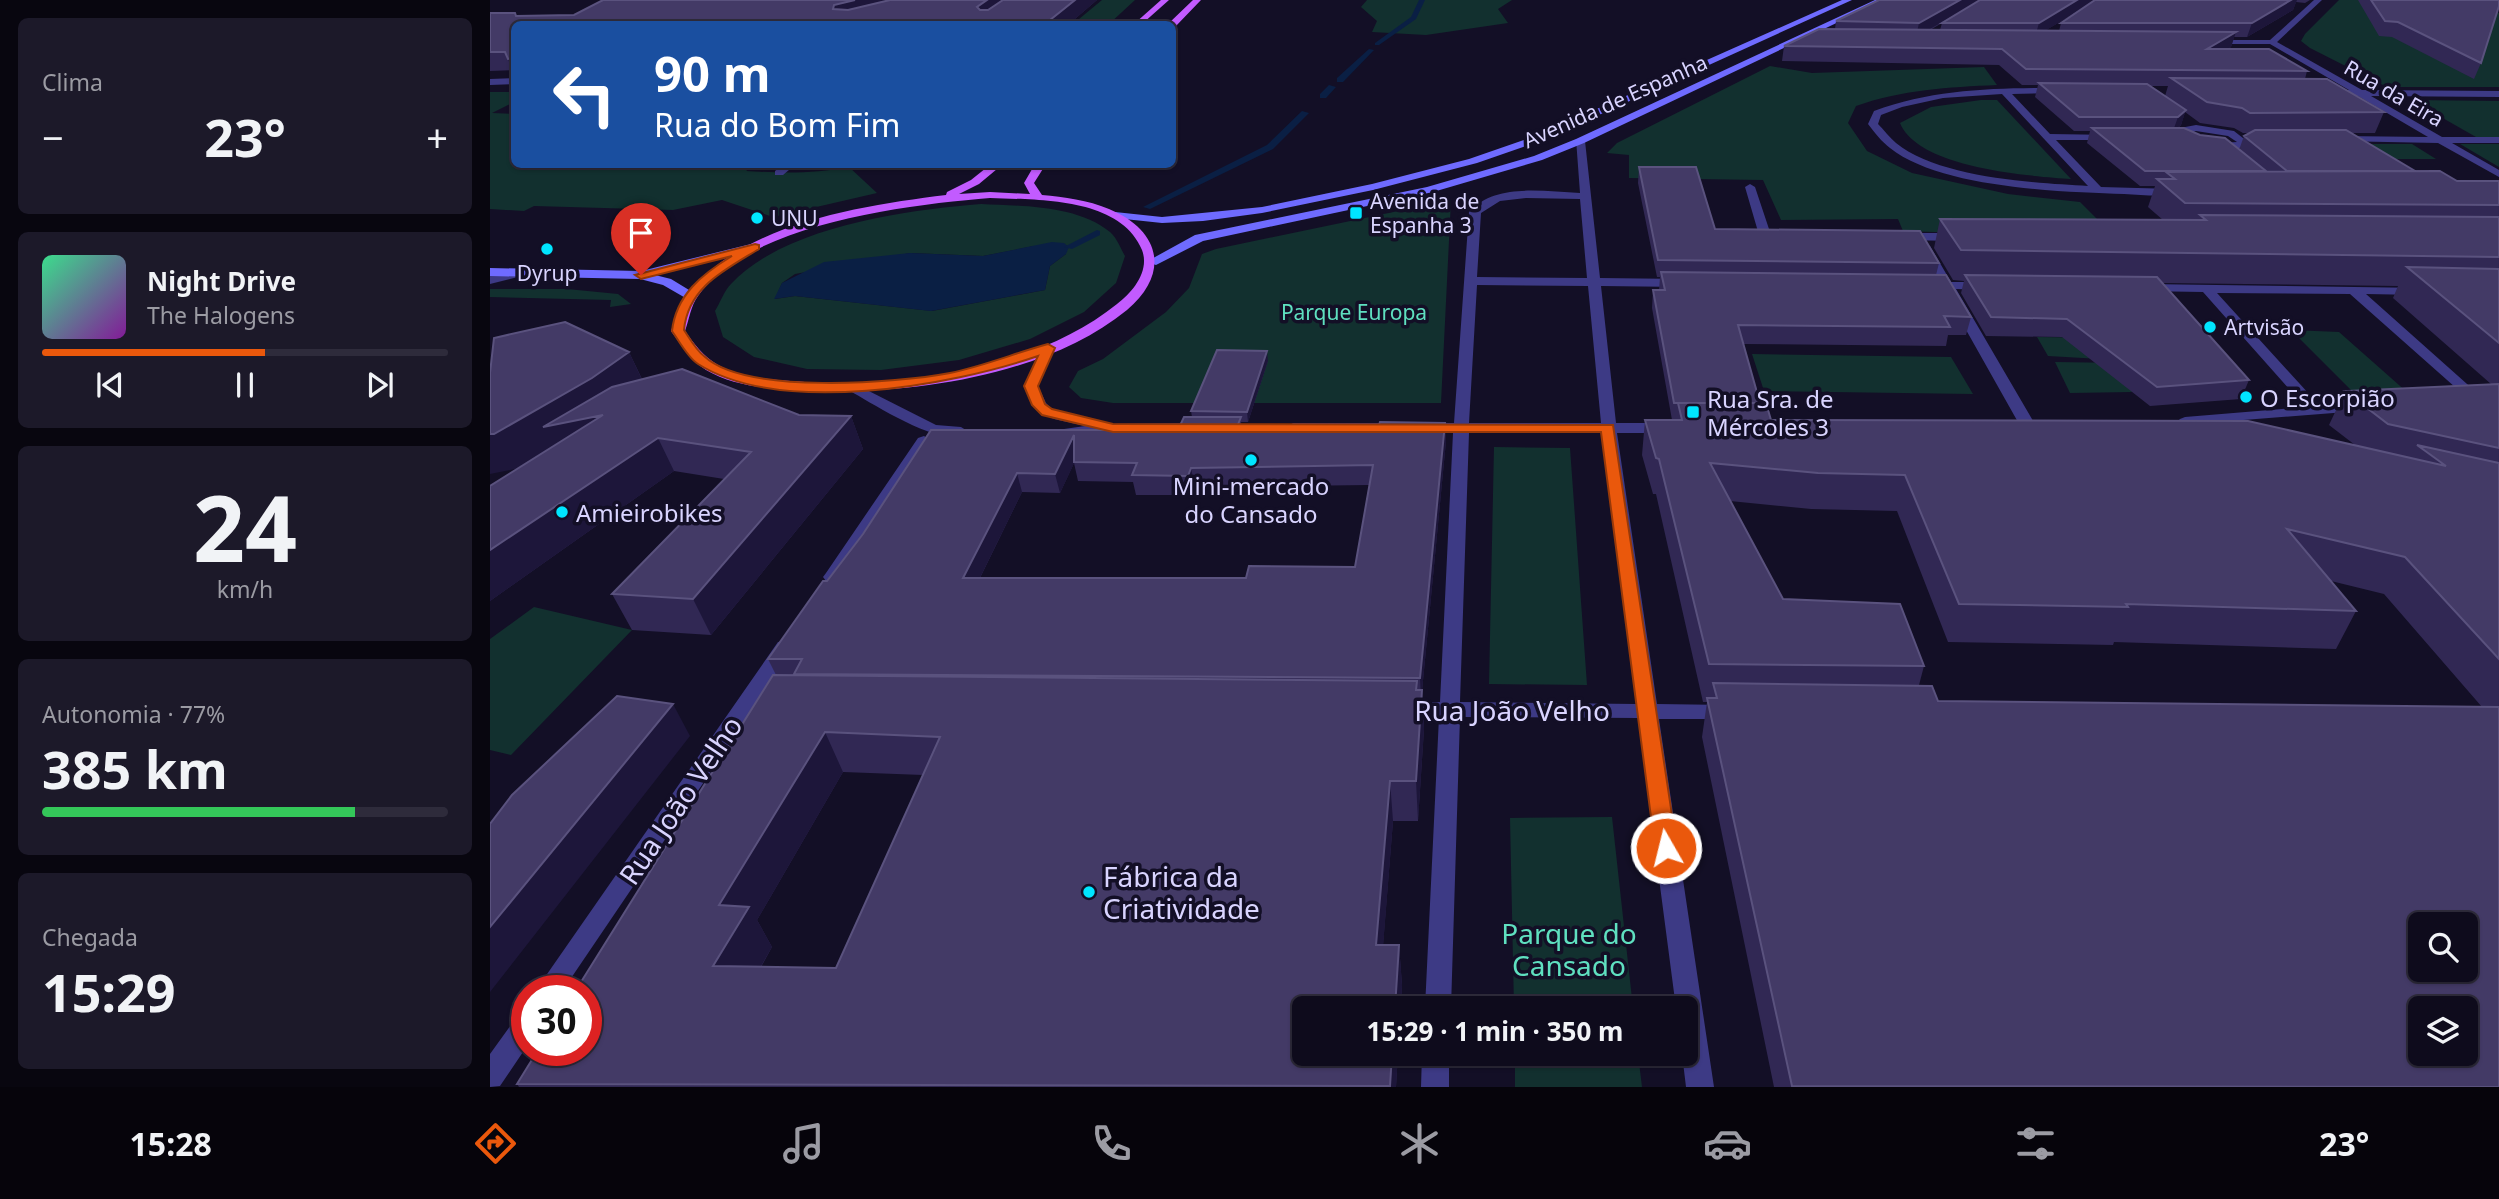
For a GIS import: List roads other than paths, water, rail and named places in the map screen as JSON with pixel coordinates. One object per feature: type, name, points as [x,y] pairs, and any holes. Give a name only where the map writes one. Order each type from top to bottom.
[{"type":"main road","points":[[1141,21],[1165,0]]},
{"type":"main road","points":[[1176,21],[1197,0]]},
{"type":"main road","name":"Avenida de Espanha","points":[[1115,215],[1162,220],[1262,210],[1373,187],[1473,161],[1542,137],[1848,0]]},
{"type":"main road","name":"Avenida de Espanha","points":[[1152,262],[1199,238],[1429,190],[1538,158],[1802,39],[1881,0]]},
{"type":"main road","points":[[946,197],[975,182],[993,168]]},
{"type":"main road","points":[[1038,168],[1029,183],[1038,197]]},
{"type":"main road","points":[[946,197],[1038,197],[1081,204],[1115,215],[1133,226],[1146,240],[1152,262],[1144,282],[1122,307],[1090,328],[1048,348],[1001,364],[949,377],[855,388],[759,382],[694,363],[678,331],[680,312],[689,296],[716,270],[783,234],[842,215],[892,204],[946,197]]},
{"type":"main road","points":[[641,275],[755,247]]},
{"type":"main road","points":[[490,272],[641,275],[667,282],[689,296]]},
{"type":"main road","points":[[722,388],[759,382]]},
{"type":"street","points":[[2203,42],[2272,42],[2318,0]]},
{"type":"street","points":[[2296,6],[2309,8]]},
{"type":"street","points":[[1802,39],[1823,39]]},
{"type":"street","name":"Rua da Eira","points":[[2272,42],[2499,174]]},
{"type":"street","points":[[490,82],[511,81]]},
{"type":"street","points":[[2004,91],[2099,191]]},
{"type":"street","points":[[2069,91],[1940,95],[1899,103],[1877,113],[1872,124],[1878,135],[1893,146],[1942,167],[2051,189],[2182,192]]},
{"type":"street","points":[[2321,93],[2499,94]]},
{"type":"street","points":[[2186,121],[2196,128]]},
{"type":"street","points":[[2181,137],[2179,132],[2196,128],[2223,131],[2242,139],[2255,139]]},
{"type":"street","points":[[2048,137],[2127,137]]},
{"type":"street","points":[[2167,137],[2181,137],[2228,152],[2242,144],[2242,139]]},
{"type":"street","points":[[2334,139],[2499,140]]},
{"type":"street","points":[[1580,141],[1608,428],[1700,1087]]},
{"type":"street","points":[[779,173],[786,168]]},
{"type":"street","points":[[1751,187],[1765,235],[1793,236]]},
{"type":"street","points":[[1438,996],[1461,427],[1475,212],[1483,201],[1507,195],[1584,196]]},
{"type":"street","points":[[1891,237],[1971,237]]},
{"type":"street","points":[[1919,237],[2031,430]]},
{"type":"street","points":[[490,280],[518,273]]},
{"type":"street","points":[[1470,281],[1702,283]]},
{"type":"street","points":[[1916,285],[2002,286]]},
{"type":"street","points":[[2125,288],[2432,291]]},
{"type":"street","points":[[2207,289],[2316,410]]},
{"type":"street","points":[[2353,290],[2485,402],[2458,402]]},
{"type":"street","points":[[1048,348],[1031,386],[1039,405],[1047,412],[1113,428]]},
{"type":"street","points":[[855,388],[932,429],[972,434]]},
{"type":"street","points":[[2167,423],[2370,407]]},
{"type":"street","points":[[2221,420],[2255,432]]},
{"type":"street","points":[[1059,433],[1113,428],[1222,428]]},
{"type":"street","points":[[1276,428],[1678,428]]},
{"type":"street","points":[[823,590],[932,429]]},
{"type":"street","points":[[746,704],[792,636]]},
{"type":"street","name":"Rua João Velho","points":[[559,975],[746,704],[801,704]]},
{"type":"street","name":"Rua João Velho","points":[[1378,709],[1742,712]]},
{"type":"street","points":[[490,1077],[511,1046]]},
{"type":"street","points":[[1435,1087],[1436,1066]]},
{"type":"water","points":[[1052,242],[1064,243],[1069,247],[1066,254],[1050,266],[1045,290],[931,311],[795,296],[774,299],[782,283],[824,262],[910,253],[983,256]]},
{"type":"waterway","points":[[1377,44],[1414,18],[1422,0]]},
{"type":"waterway","points":[[1340,80],[1371,50]]},
{"type":"waterway","points":[[1323,96],[1332,87]]},
{"type":"waterway","points":[[1147,207],[1270,147],[1305,113]]},
{"type":"waterway","points":[[1069,247],[1097,233]]},
{"type":"place","name":"Avenida de Espanha 3","points":[[1356,213]]},
{"type":"place","name":"UNU","points":[[757,218]]},
{"type":"place","name":"Dyrup","points":[[547,249]]},
{"type":"place","name":"Artvisão","points":[[2210,327]]},
{"type":"place","name":"O Escorpião","points":[[2246,397]]},
{"type":"place","name":"Rua Sra. de Mércoles 3","points":[[1693,412]]},
{"type":"place","name":"Mini-mercado do Cansado","points":[[1251,460]]},
{"type":"place","name":"Amieirobikes","points":[[562,512]]},
{"type":"place","name":"Fábrica da Criatividade","points":[[1089,892]]},
{"type":"park label","name":"Parque Europa","points":[[1354,312]]},
{"type":"park label","name":"Parque do Cansado","points":[[1569,949]]}]
